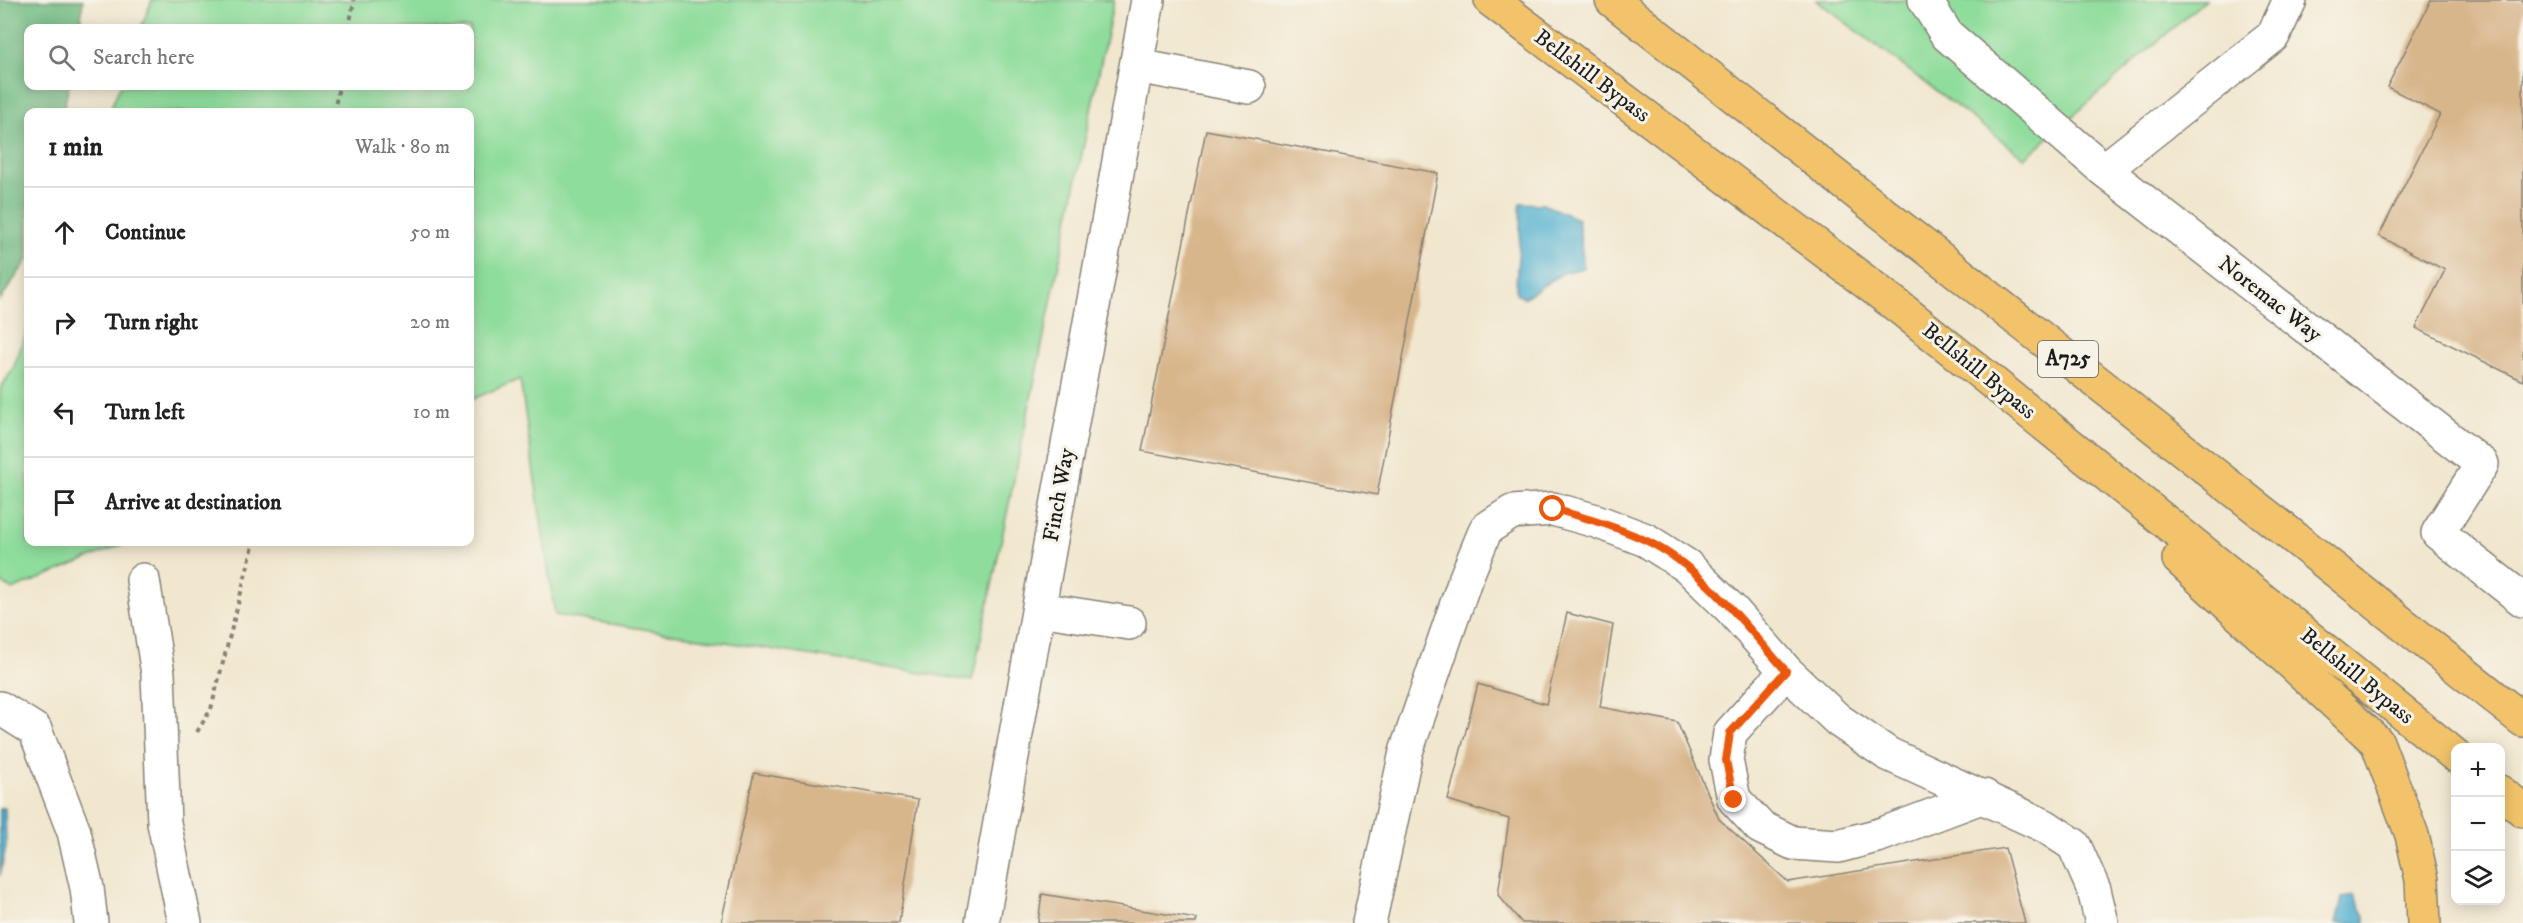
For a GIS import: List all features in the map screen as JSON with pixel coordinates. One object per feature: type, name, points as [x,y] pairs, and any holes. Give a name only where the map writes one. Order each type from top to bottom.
[{"type":"highway","name":"Bellshill Bypass","points":[[1491,0],[1899,307],[2451,752]]},
{"type":"highway","name":"A725","points":[[1612,0],[2281,526],[2523,720]]},
{"type":"highway","points":[[1899,307],[2282,652],[2376,742],[2412,835],[2422,879],[2424,923]]},
{"type":"highway","points":[[2505,796],[2523,810]]},
{"type":"street","name":"Finch Way","points":[[982,923],[1148,0]]},
{"type":"street","name":"Noremac Way","points":[[1925,0],[1947,34],[2104,170],[2482,464],[2438,533],[2523,600]]},
{"type":"street","points":[[2104,170],[2273,36],[2290,0]]},
{"type":"street","points":[[1137,66],[1249,87]]},
{"type":"street","points":[[1369,923],[1406,752],[1465,580],[1486,529],[1512,512],[1553,509],[1596,521],[1646,540],[1687,566],[1732,610],[1786,671],[1838,720],[1888,754],[2045,825],[2074,845],[2094,890],[2102,923]]},
{"type":"street","points":[[143,580],[158,674],[164,823],[185,923]]},
{"type":"street","points":[[1039,609],[1130,623]]},
{"type":"street","points":[[1786,671],[1730,733],[1726,760],[1734,800],[1760,827],[1793,843],[1838,846],[1880,835],[1984,796]]},
{"type":"street","points":[[0,708],[35,730],[74,832],[87,888],[91,923]]},
{"type":"path","points":[[350,24],[354,0]]},
{"type":"path","points":[[335,108],[338,90]]},
{"type":"path","points":[[193,739],[211,709],[253,546]]},
{"type":"green space","points":[[0,0],[83,0],[80,24],[24,24],[24,90],[68,90],[64,108],[24,108],[24,265],[0,300]]},
{"type":"green space","points":[[152,0],[1114,0],[972,681],[555,615],[520,379],[474,398],[474,108],[111,108],[118,90],[474,90],[474,24],[143,24]]},
{"type":"green space","points":[[1816,0],[2205,0],[2025,158]]},
{"type":"green space","points":[[24,339],[24,546],[118,546],[12,590],[0,581],[0,389],[13,369]]},
{"type":"water","points":[[1520,203],[1543,204],[1578,219],[1584,268],[1563,273],[1524,298],[1516,294]]},
{"type":"water","points":[[0,808],[5,808],[6,846],[0,876]]},
{"type":"water","points":[[2354,896],[2365,916],[2365,923],[2336,923],[2342,898]]},
{"type":"building","points":[[2431,0],[2523,0],[2523,381],[2416,328],[2445,270],[2379,236],[2440,114],[2387,87]]},
{"type":"building","points":[[1206,130],[1438,173],[1377,495],[1142,451]]},
{"type":"building","points":[[1567,613],[1613,625],[1600,707],[1677,722],[1719,819],[1788,882],[2005,848],[2025,923],[1522,923],[1498,895],[1509,819],[1448,800],[1478,684],[1546,704]]},
{"type":"building","points":[[754,773],[918,800],[899,923],[721,923]]},
{"type":"building","points":[[1042,894],[1197,919],[1196,923],[1038,923]]},
{"type":"route","points":[[1553,509],[1596,521],[1646,540],[1687,566],[1732,610],[1786,671],[1730,733],[1726,760],[1734,800]]}]
